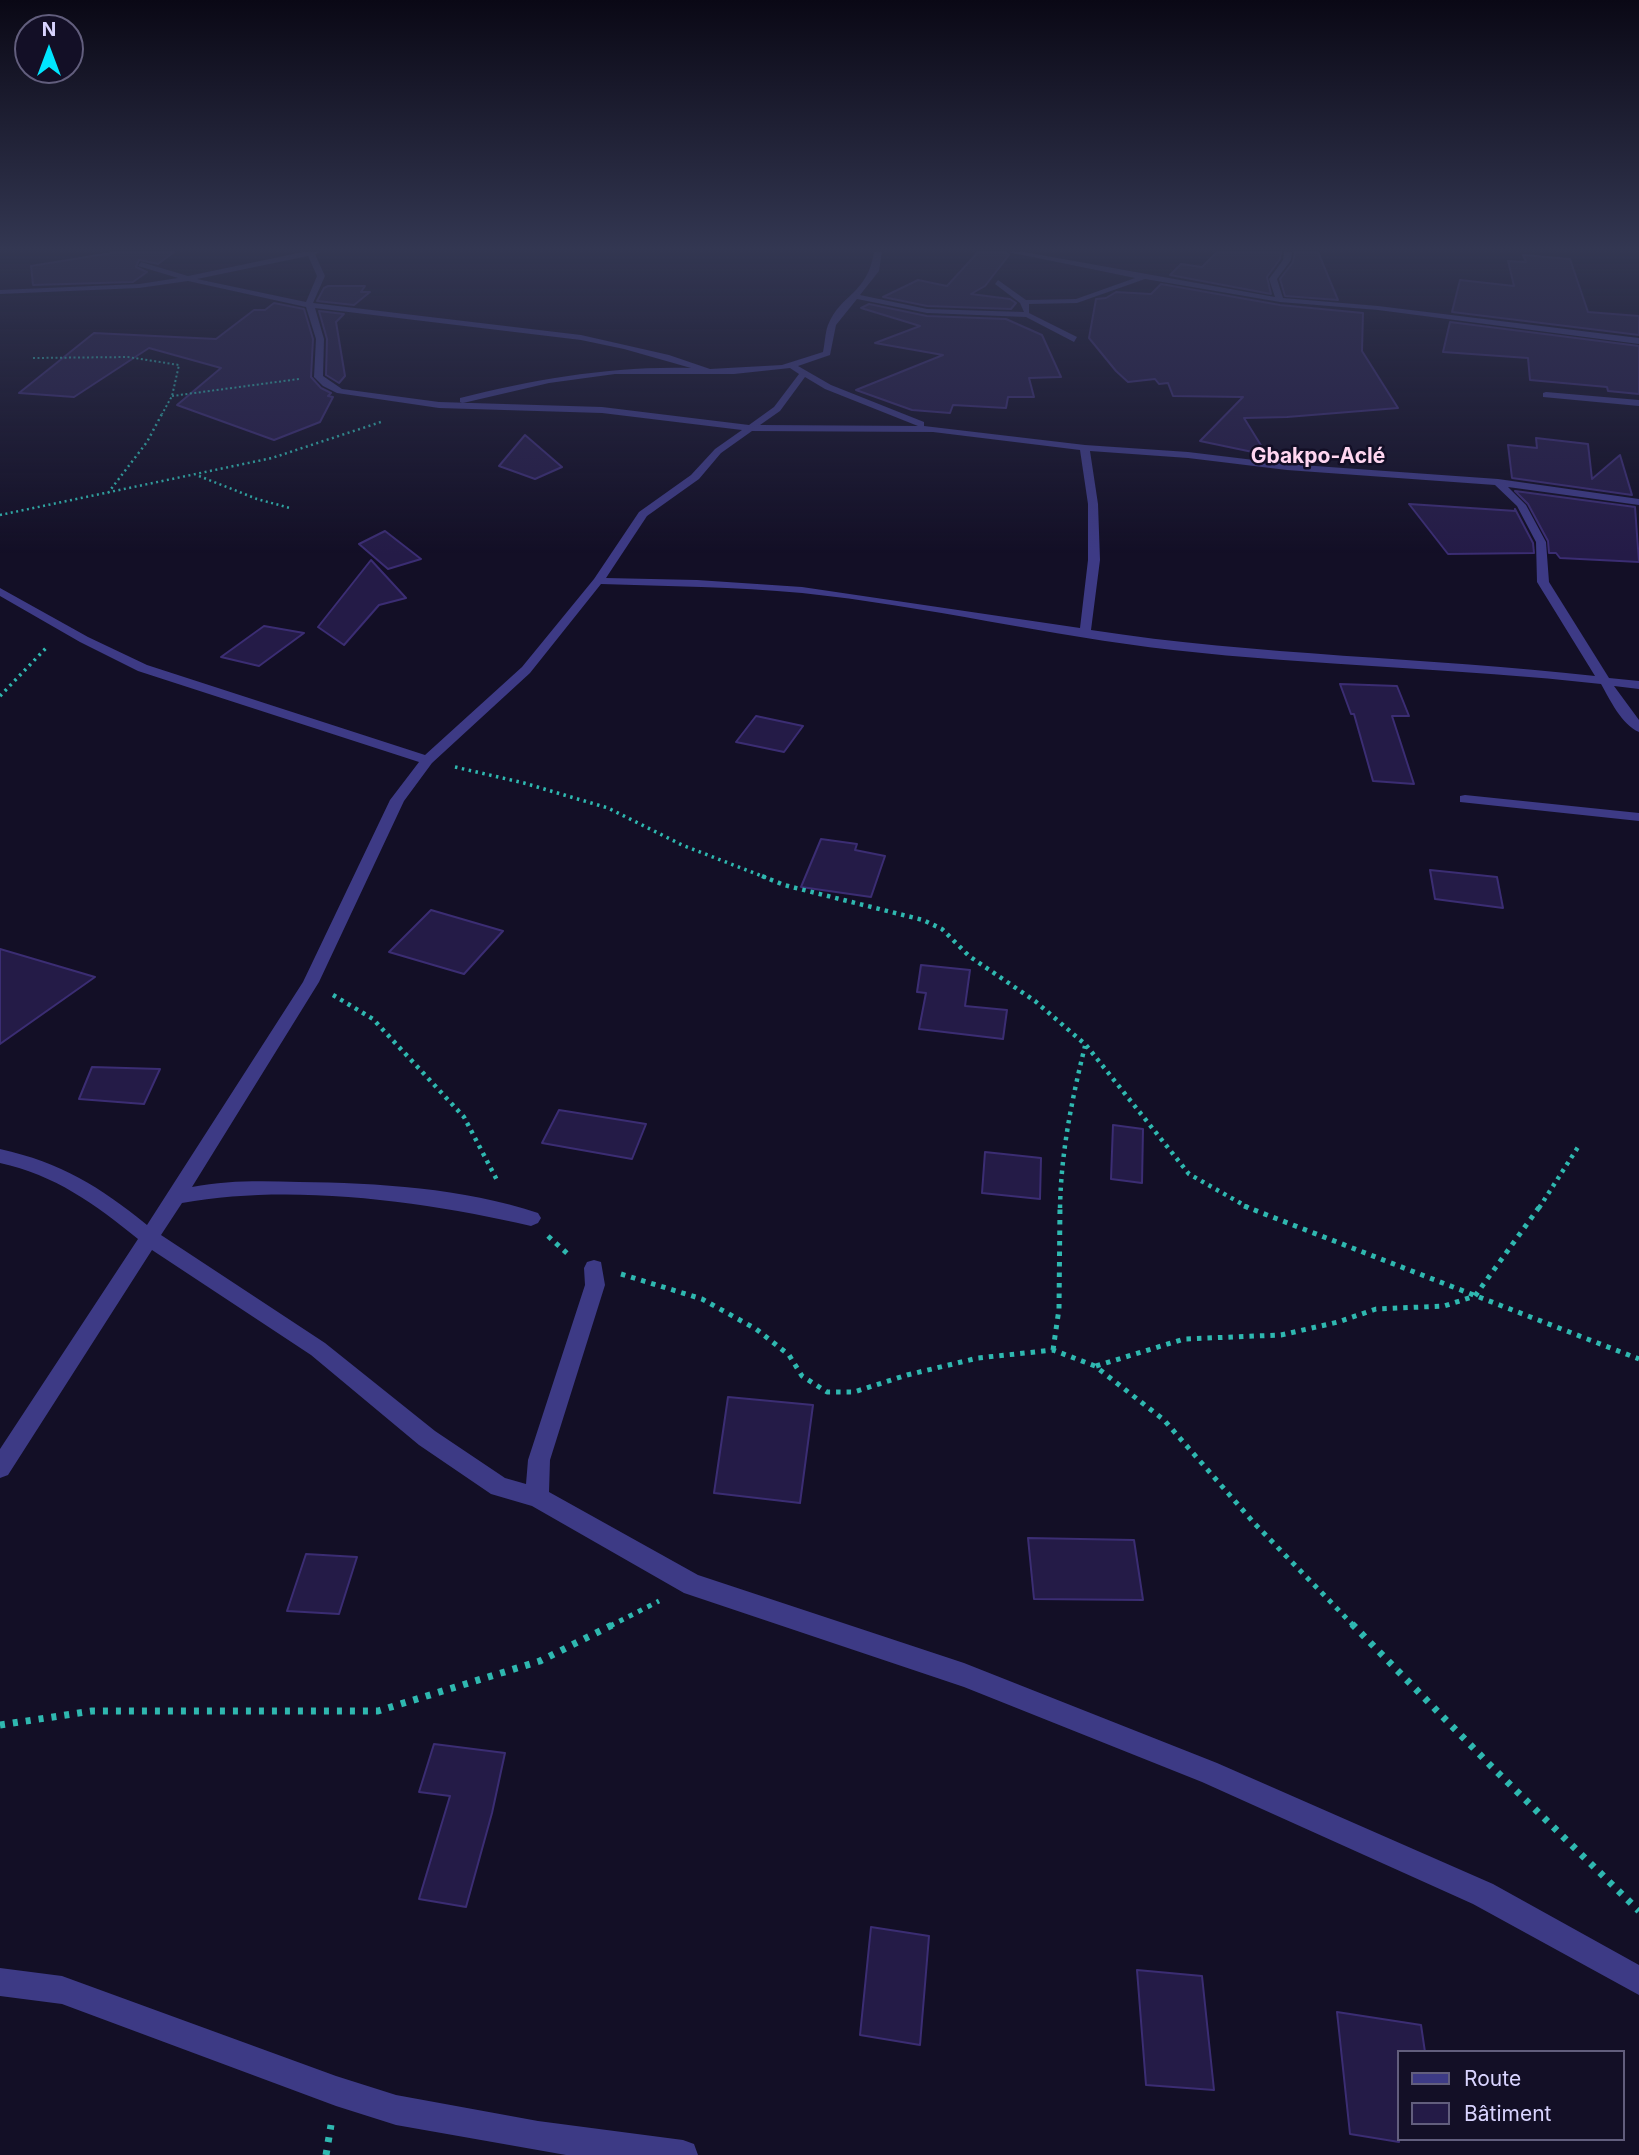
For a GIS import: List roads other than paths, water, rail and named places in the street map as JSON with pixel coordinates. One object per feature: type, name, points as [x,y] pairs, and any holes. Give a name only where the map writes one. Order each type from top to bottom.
[{"type":"street","points":[[322,353],[318,377],[340,391],[439,405],[602,410],[751,428],[933,429],[1287,467],[1497,482],[1639,502]]},
{"type":"street","points":[[646,353],[708,371]]},
{"type":"street","points":[[439,405],[585,374],[636,370],[764,369],[815,359],[827,353]]},
{"type":"street","points":[[790,365],[803,374],[933,429]]},
{"type":"street","points":[[0,1468],[150,1238],[311,982],[397,800],[427,760],[526,670],[598,581],[643,514],[695,477],[718,451],[777,409],[787,392],[803,374]]},
{"type":"street","points":[[1546,395],[1639,403]]},
{"type":"street","points":[[1085,447],[1093,504],[1094,560],[1085,632]]},
{"type":"street","points":[[1497,482],[1521,505],[1541,542],[1544,582],[1621,707],[1639,728]]},
{"type":"street","points":[[598,581],[697,583],[802,590],[1172,646],[1370,663],[1510,670],[1639,684]]},
{"type":"street","points":[[0,591],[54,621],[64,630],[137,666],[250,705],[309,720],[427,760]]},
{"type":"street","points":[[1465,799],[1639,817]]},
{"type":"street","points":[[0,1156],[36,1164],[101,1198],[150,1238],[317,1349],[427,1438],[499,1487],[537,1497],[692,1585],[964,1675],[1208,1772],[1483,1894],[1639,1981]]},
{"type":"street","points":[[176,1197],[224,1188],[364,1191],[465,1203],[531,1218]]},
{"type":"street","points":[[537,1497],[539,1460],[595,1285],[594,1268]]},
{"type":"street","points":[[0,1982],[62,1990],[336,2091],[396,2110],[538,2136],[683,2155]]},
{"type":"district","name":"Gbakpo-Aclé","points":[[1318,457]]}]
